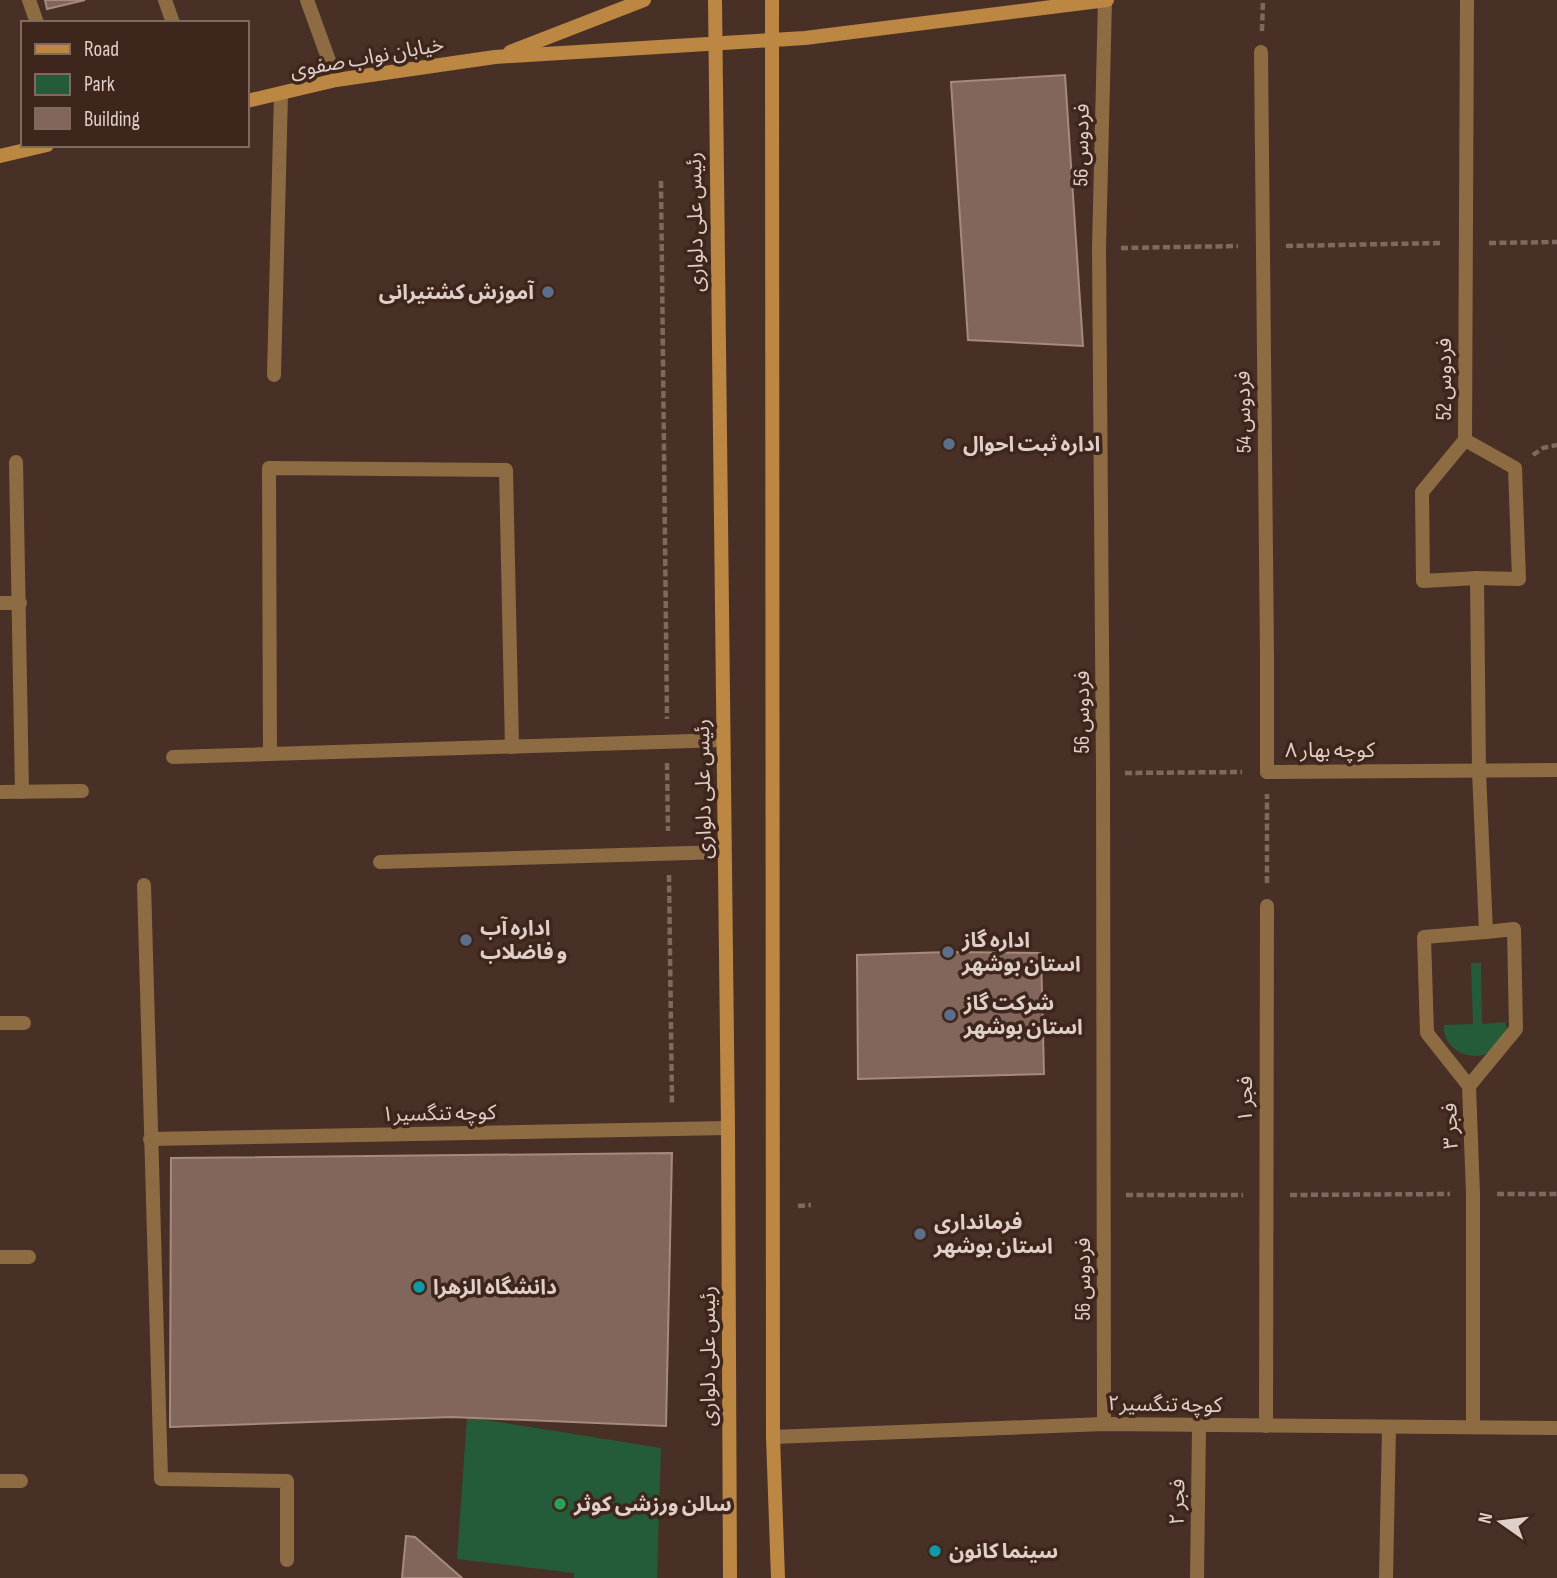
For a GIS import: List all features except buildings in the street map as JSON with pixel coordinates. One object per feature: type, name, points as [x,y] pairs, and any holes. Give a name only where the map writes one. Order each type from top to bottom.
[{"type":"main road","name":"خیابان نواب صفوی","points":[[495,57],[644,0]]},
{"type":"main road","name":"رئیس علی دلواری","points":[[715,0],[728,1128],[730,1578]]},
{"type":"main road","points":[[772,0],[773,1437],[779,1578]]},
{"type":"main road","name":"خیابان نواب صفوی","points":[[248,101],[336,80],[495,57],[772,41],[1106,0]]},
{"type":"main road","points":[[0,156],[38,147]]},
{"type":"street","points":[[29,0],[36,21]]},
{"type":"street","points":[[165,0],[172,21]]},
{"type":"street","points":[[307,0],[336,80]]},
{"type":"street","name":"فردوس 56","points":[[1104,1424],[1099,248],[1106,0]]},
{"type":"street","name":"فردوس 52","points":[[1467,0],[1465,440],[1422,492],[1423,581],[1477,578]]},
{"type":"street","name":"فردوس 54","points":[[1261,52],[1267,772]]},
{"type":"street","points":[[274,375],[281,93]]},
{"type":"street","points":[[1465,440],[1515,468],[1519,579],[1477,578],[1479,771],[1486,932],[1514,929],[1516,1029],[1469,1086]]},
{"type":"street","points":[[16,462],[22,792]]},
{"type":"street","points":[[270,754],[269,468],[506,470],[512,747]]},
{"type":"street","points":[[0,603],[20,603]]},
{"type":"street","points":[[173,757],[723,740]]},
{"type":"street","name":"کوچه بهار ۸","points":[[1267,772],[1557,770]]},
{"type":"street","points":[[0,792],[82,791]]},
{"type":"street","points":[[380,862],[724,852]]},
{"type":"street","points":[[144,885],[161,1479],[287,1481],[287,1560]]},
{"type":"street","name":"فجر ۱","points":[[1266,1426],[1267,906]]},
{"type":"street","name":"فجر ۳","points":[[1473,1427],[1473,1194],[1469,1086],[1427,1033],[1424,937],[1486,932]]},
{"type":"street","points":[[0,1023],[24,1023]]},
{"type":"street","name":"کوچه تنگسیر۱","points":[[150,1139],[728,1128]]},
{"type":"street","points":[[0,1258],[29,1258]]},
{"type":"street","name":"کوچه تنگسیر۲","points":[[773,1437],[1104,1424],[1557,1428]]},
{"type":"street","name":"فجر ۲","points":[[1197,1578],[1199,1426]]},
{"type":"street","points":[[1386,1578],[1389,1427]]},
{"type":"street","points":[[0,1481],[21,1481]]},
{"type":"path","points":[[661,181],[672,1130]]},
{"type":"path","points":[[1466,243],[1557,242]]},
{"type":"path","points":[[1267,772],[1267,906]]},
{"type":"path","name":"کوچه بهار ۸","points":[[1103,773],[1267,772]]},
{"type":"path","points":[[1473,1194],[1557,1194]]},
{"type":"green space","points":[[1471,963],[1481,963],[1482,1024],[1505,1022],[1507,1028],[1492,1051],[1476,1056],[1453,1048],[1445,1034],[1444,1025],[1473,1024]]},
{"type":"green space","name":"سالن ورزشی کوثر","points":[[467,1417],[661,1448],[657,1578],[574,1578],[574,1573],[457,1559]]},
{"type":"place","name":"آموزش کشتیرانی","points":[[548,292]]},
{"type":"place","name":"اداره ثبت احوال","points":[[949,444]]},
{"type":"place","name":"اداره آب و فاضلاب","points":[[466,940]]},
{"type":"place","name":"اداره گاز استان بوشهر","points":[[948,952]]},
{"type":"place","name":"شرکت گاز استان بوشهر","points":[[950,1015]]},
{"type":"place","name":"فرمانداری استان بوشهر","points":[[920,1234]]},
{"type":"place","name":"دانشگاه الزهرا","points":[[419,1287]]},
{"type":"place","name":"سالن ورزشی کوثر","points":[[560,1504]]},
{"type":"place","name":"سینما کانون","points":[[935,1551]]}]
